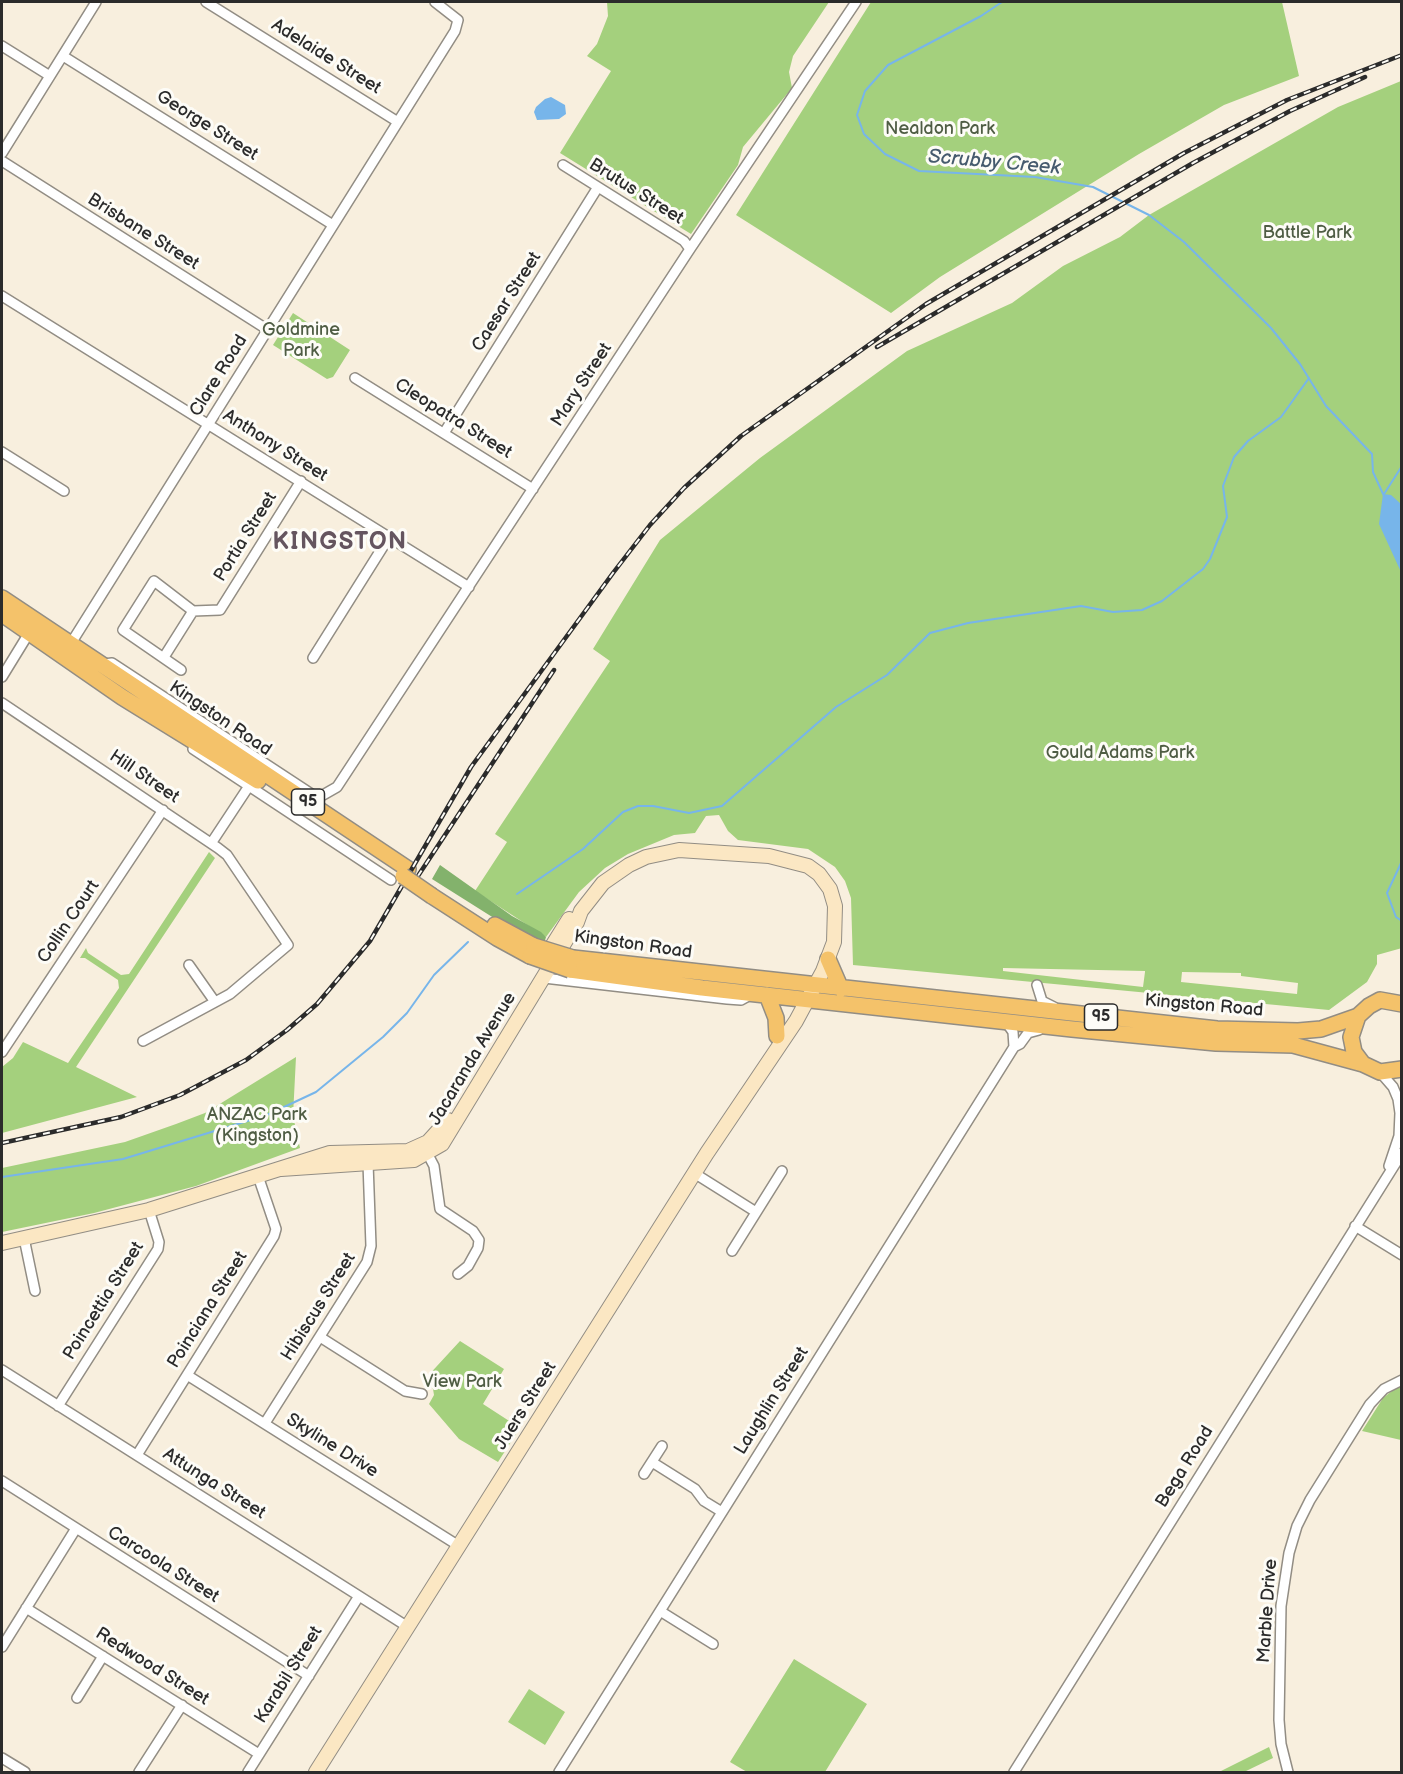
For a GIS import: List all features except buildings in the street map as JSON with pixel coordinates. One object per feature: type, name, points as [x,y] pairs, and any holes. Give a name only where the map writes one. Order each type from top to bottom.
[{"type":"main road","name":"Kingston Road","points":[[5,606],[67,651],[122,697],[302,809],[401,875],[434,892],[497,938],[532,951],[571,964],[760,994],[807,993],[841,989],[1006,1013],[1067,1029],[1216,1043],[1293,1045],[1363,1064]]},
{"type":"main road","points":[[5,606],[31,623],[29,633]]},
{"type":"main road","name":"Kingston Road","points":[[29,633],[102,665],[401,875]]},
{"type":"main road","points":[[828,959],[841,989]]},
{"type":"main road","name":"Kingston Road","points":[[571,964],[807,993],[1006,1013],[1082,1015],[1262,1031],[1321,1029],[1358,1016]]},
{"type":"main road","points":[[760,994],[776,1018],[777,1036]]},
{"type":"main road","name":"95","points":[[1358,1016],[1380,1000],[1401,1004]]},
{"type":"main road","points":[[1358,1016],[1351,1036],[1354,1052],[1363,1064]]},
{"type":"main road","name":"95","points":[[1363,1064],[1380,1072]]},
{"type":"main road","points":[[1380,1072],[1401,1069]]},
{"type":"street","points":[[2,153],[96,2]]},
{"type":"street","name":"Adelaide Street","points":[[206,2],[398,122]]},
{"type":"street","name":"Clare Road","points":[[67,651],[454,31],[458,20],[435,2]]},
{"type":"street","name":"Mary Street","points":[[102,665],[112,663],[313,795],[322,795],[337,787],[690,249],[856,2]]},
{"type":"street","points":[[2,46],[50,76]]},
{"type":"street","name":"George Street","points":[[63,56],[333,225]]},
{"type":"street","name":"Brisbane Street","points":[[2,161],[268,330]]},
{"type":"street","name":"Brutus Street","points":[[563,165],[684,241],[690,249]]},
{"type":"street","name":"Caesar Street","points":[[444,433],[598,187]]},
{"type":"street","name":"Anthony Street","points":[[2,296],[469,587]]},
{"type":"street","name":"Cleopatra Street","points":[[355,378],[533,489]]},
{"type":"street","points":[[2,452],[64,491]]},
{"type":"street","name":"Portia Street","points":[[193,611],[220,610],[301,481]]},
{"type":"street","points":[[313,658],[389,537]]},
{"type":"street","points":[[164,657],[193,611],[154,581],[123,630],[181,670]]},
{"type":"street","points":[[2,677],[29,633]]},
{"type":"street","name":"Kingston Road","points":[[122,697],[126,705],[249,786],[401,875]]},
{"type":"street","name":"Hill Street","points":[[2,703],[212,842],[227,855],[288,945],[230,994],[215,1002]]},
{"type":"street","points":[[212,842],[249,786]]},
{"type":"street","name":"Collin Court","points":[[3,1055],[163,810]]},
{"type":"street","name":"Jacaranda Avenue","points":[[340,1158],[368,1163],[414,1160],[425,1150],[450,1118],[569,918],[581,911],[603,883],[637,861],[679,850],[711,850],[788,859],[814,869],[825,880],[833,898],[834,942],[828,959],[807,993]]},
{"type":"street","name":"Jacaranda Avenue","points":[[2,1243],[148,1210],[281,1169],[340,1158],[425,1150],[442,1143],[452,1131],[578,922],[581,911]]},
{"type":"street","name":"Jacaranda Avenue","points":[[807,993],[833,931]]},
{"type":"street","points":[[143,1041],[215,1002],[189,965]]},
{"type":"street","name":"Kingston Road","points":[[544,978],[734,1000],[760,994]]},
{"type":"street","points":[[1014,1047],[1012,1030],[1006,1013],[1034,998],[1037,985],[1045,1004],[1082,1015]]},
{"type":"street","name":"Juers Street","points":[[316,1773],[767,1060],[777,1036],[807,993]]},
{"type":"street","name":"Juers Street","points":[[767,1060],[777,1051],[807,993]]},
{"type":"street","name":"Laughlin Street","points":[[559,1773],[1014,1047],[1035,1029],[1067,1029]]},
{"type":"street","name":"Bega Road","points":[[1380,1072],[1393,1087],[1400,1113],[1398,1136],[1384,1179]]},
{"type":"street","points":[[425,1150],[434,1166],[440,1209],[473,1231],[479,1240],[478,1248],[468,1266],[458,1274]]},
{"type":"street","name":"Bega Road","points":[[1014,1773],[1401,1153]]},
{"type":"street","name":"Hibiscus Street","points":[[265,1423],[369,1258],[368,1163]]},
{"type":"street","points":[[732,1251],[782,1172]]},
{"type":"street","points":[[694,1173],[756,1212]]},
{"type":"street","name":"Poinciana Street","points":[[137,1455],[274,1236],[276,1229],[258,1176]]},
{"type":"street","name":"Poincettia Street","points":[[58,1406],[158,1249],[159,1242],[148,1210]]},
{"type":"street","points":[[1355,1226],[1401,1255]]},
{"type":"street","points":[[24,1238],[35,1291]]},
{"type":"street","points":[[320,1337],[405,1391],[422,1394]]},
{"type":"street","name":"Attunga Street","points":[[2,1370],[408,1627]]},
{"type":"street","name":"Skyline Drive","points":[[187,1375],[459,1546]]},
{"type":"street","name":"Marble Drive","points":[[1288,1773],[1281,1744],[1279,1720],[1281,1606],[1288,1553],[1310,1500],[1370,1404],[1384,1389],[1401,1380]]},
{"type":"street","points":[[644,1474],[662,1446]]},
{"type":"street","points":[[652,1462],[695,1489],[704,1501],[722,1512]]},
{"type":"street","name":"Carcoola Street","points":[[2,1481],[75,1530],[309,1676]]},
{"type":"street","points":[[2,1647],[75,1530]]},
{"type":"street","name":"Karabil Street","points":[[248,1773],[359,1596]]},
{"type":"street","name":"Redwood Street","points":[[26,1608],[259,1754]]},
{"type":"street","points":[[660,1611],[713,1644]]},
{"type":"street","points":[[77,1698],[103,1656]]},
{"type":"street","points":[[139,1773],[182,1705]]},
{"type":"street","points":[[2,1758],[25,1773]]},
{"type":"green space","points":[[607,2],[829,2],[793,56],[789,72],[792,88],[743,147],[738,165],[691,234],[560,153],[611,71],[587,56],[597,44],[608,16]]},
{"type":"green space","name":"Nealdon Park","points":[[871,2],[1282,2],[1299,76],[1224,105],[1139,154],[940,277],[891,313],[736,215]]},
{"type":"green space","points":[[1401,81],[1402,948],[1377,955],[1377,964],[1367,982],[1329,1010],[853,965],[851,898],[845,881],[835,867],[808,849],[738,840],[728,831],[719,815],[706,816],[695,833],[674,835],[628,854],[605,868],[579,892],[546,937],[475,891],[507,842],[495,834],[610,661],[593,649],[660,540],[760,458],[907,351],[1012,303],[1063,266],[1120,237],[1149,215],[1338,107]],"holes":[[[1003,968],[1145,971],[1145,972],[1143,987],[1003,971]],[[1182,972],[1241,973],[1241,976],[1298,983],[1297,994],[1181,982]]]},
{"type":"green space","name":"Goldmine Park","points":[[293,313],[350,350],[333,377],[327,379],[273,345]]},
{"type":"green space","points":[[209,852],[215,858],[76,1067],[137,1097],[2,1133],[2,1067],[13,1058],[23,1042],[68,1063],[119,988],[118,980],[85,958],[80,958],[86,948],[88,953],[121,975],[129,974]]},
{"type":"green space","points":[[440,865],[512,916],[541,932],[546,937],[544,944],[497,920],[432,879]]},
{"type":"green space","name":"ANZAC Park (Kingston)","points":[[296,1057],[293,1116],[300,1148],[196,1186],[94,1213],[2,1232],[2,1168],[125,1142],[176,1124],[205,1113]]},
{"type":"green space","name":"View Park","points":[[460,1341],[504,1369],[483,1404],[520,1428],[498,1462],[459,1439],[429,1404],[434,1395],[433,1389],[425,1379]]},
{"type":"green space","points":[[1397,1387],[1401,1387],[1401,1440],[1362,1431],[1383,1398]]},
{"type":"green space","points":[[794,1659],[867,1704],[825,1772],[747,1772],[730,1762]]},
{"type":"green space","points":[[529,1689],[565,1712],[545,1745],[508,1722]]},
{"type":"green space","points":[[1269,1747],[1273,1758],[1244,1772],[1219,1772]]},
{"type":"water","points":[[551,97],[565,105],[566,114],[559,119],[537,120],[534,112],[536,107]]},
{"type":"water","points":[[1383,494],[1391,495],[1401,504],[1401,572],[1379,524]]},
{"type":"waterway","name":"Scrubby Creek","points":[[1002,2],[981,16],[888,65],[865,91],[857,115],[864,134],[885,154],[919,171],[1035,177],[1093,187],[1149,215],[1184,242],[1271,328],[1300,364],[1326,406],[1372,454],[1373,472],[1384,496]]},
{"type":"waterway","points":[[517,894],[583,849],[623,812],[638,806],[653,806],[689,813],[722,806],[836,707],[887,675],[930,633],[968,623],[1081,606],[1113,612],[1142,610],[1162,601],[1203,569],[1210,559],[1227,517],[1223,486],[1234,457],[1248,441],[1281,417],[1309,378]]},
{"type":"waterway","points":[[1384,494],[1402,466]]},
{"type":"waterway","name":"Scrubby Creek","points":[[1402,861],[1387,893],[1396,917],[1402,921]]},
{"type":"waterway","points":[[2,1177],[123,1159],[267,1115],[316,1092],[383,1037],[407,1013],[434,975],[468,942]]},
{"type":"railway","points":[[2,1143],[121,1117],[180,1095],[246,1060],[287,1030],[317,1004],[370,941],[471,767],[613,573],[650,525],[684,488],[741,436],[926,304],[1184,153],[1287,100],[1402,55]]},
{"type":"railway","points":[[877,347],[1193,163],[1290,111],[1365,77]]},
{"type":"railway","points":[[410,888],[554,670]]},
{"type":"district","name":"KINGSTON","points":[[340,543]]},
{"type":"park label","name":"Battle Park","points":[[1307,233]]},
{"type":"park label","name":"Gould Adams Park","points":[[1120,753]]}]
